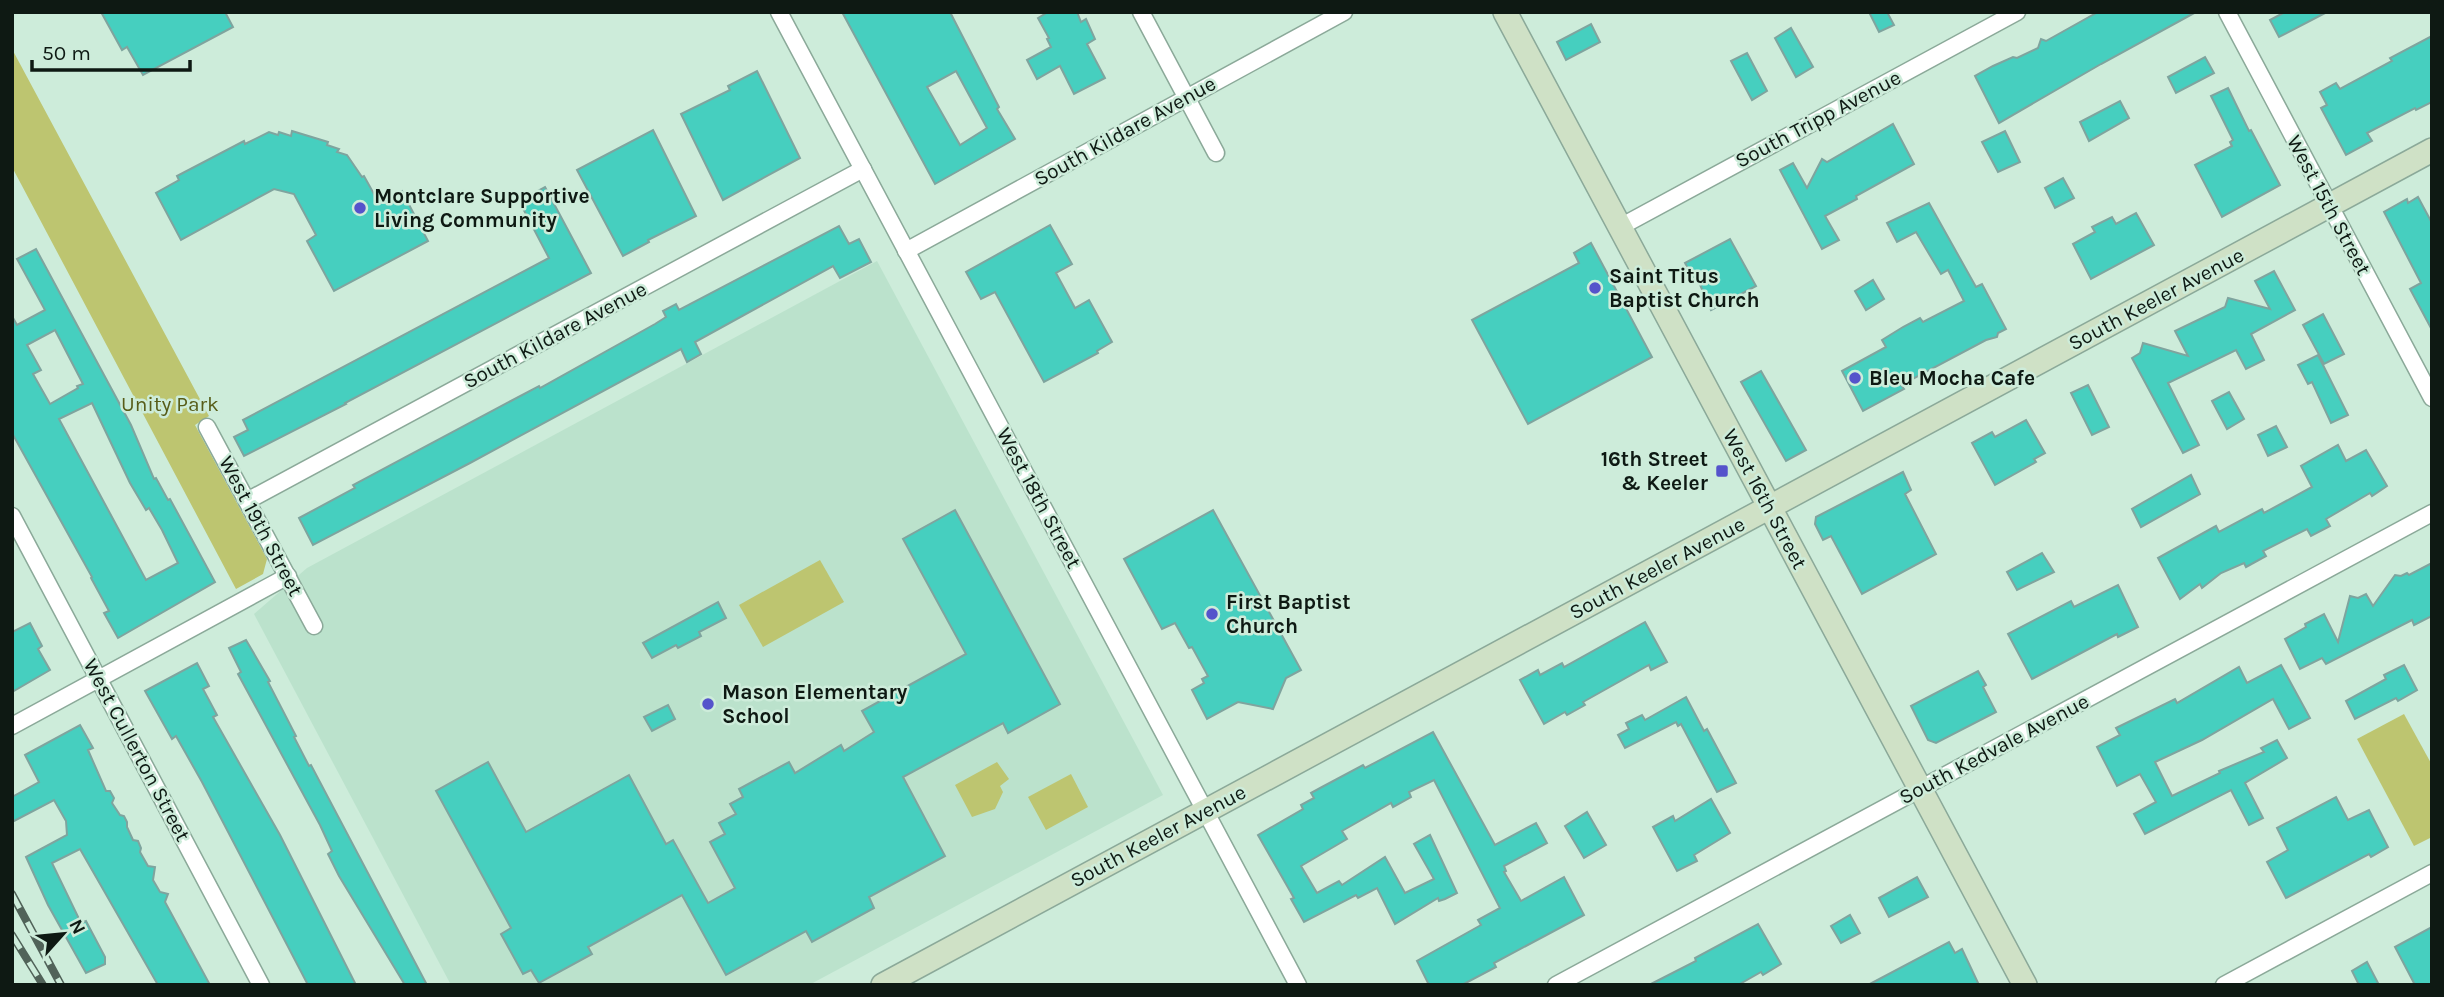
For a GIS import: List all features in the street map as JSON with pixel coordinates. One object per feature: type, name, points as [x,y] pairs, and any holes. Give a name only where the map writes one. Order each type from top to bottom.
[{"type":"street","name":"West 18th Street","points":[[779,12],[1298,985]]},
{"type":"street","points":[[1141,12],[1216,153]]},
{"type":"street","name":"South Kildare Avenue","points":[[906,251],[1344,12]]},
{"type":"street","name":"West 16th Street","points":[[1505,12],[2025,985]]},
{"type":"street","name":"South Tripp Avenue","points":[[1620,227],[2017,12]]},
{"type":"street","name":"West 15th Street","points":[[2227,12],[2432,398]]},
{"type":"street","name":"South Keeler Avenue","points":[[883,985],[2432,150]]},
{"type":"street","name":"South Kildare Avenue","points":[[247,500],[863,169]]},
{"type":"street","name":"West 19th Street","points":[[207,427],[314,626]]},
{"type":"street","name":"South Kedvale Avenue","points":[[1556,985],[2432,513]]},
{"type":"street","name":"West Cullerton Street","points":[[12,516],[261,985]]},
{"type":"street","points":[[12,726],[288,576]]},
{"type":"street","points":[[2224,985],[2432,873]]},
{"type":"shaded area","name":"Mason Elementary School","points":[[877,261],[1163,795],[809,985],[451,985],[254,614],[307,568]]},
{"type":"green space","name":"Unity Park","points":[[12,49],[209,416],[195,425],[267,559],[263,574],[236,589],[12,167]]},
{"type":"green space","points":[[820,560],[844,602],[763,647],[739,605]]},
{"type":"green space","points":[[2404,714],[2432,765],[2432,837],[2414,846],[2357,739]]},
{"type":"green space","points":[[997,762],[1009,779],[1000,786],[1003,792],[995,809],[972,817],[955,785]]},
{"type":"green space","points":[[1071,774],[1088,807],[1046,830],[1028,797]]},
{"type":"building","points":[[101,12],[225,12],[233,27],[143,75],[127,47],[122,50]]},
{"type":"building","points":[[842,12],[950,12],[999,107],[997,109],[1015,139],[935,184]],"holes":[[[956,71],[987,128],[960,145],[927,87]]]},
{"type":"building","points":[[1048,12],[1077,12],[1081,22],[1086,19],[1095,39],[1087,44],[1105,78],[1074,94],[1060,66],[1037,79],[1027,60],[1051,47],[1038,18]]},
{"type":"building","points":[[1869,12],[1887,12],[1894,25],[1879,32]]},
{"type":"building","points":[[2098,12],[2196,12],[1999,123],[1975,76],[2038,48],[2041,39],[2046,41]]},
{"type":"building","points":[[2285,12],[2327,12],[2279,37],[2270,20]]},
{"type":"building","points":[[1591,24],[1600,42],[1566,60],[1557,42]]},
{"type":"building","points":[[1791,28],[1813,67],[1796,77],[1775,38]]},
{"type":"building","points":[[2432,36],[2432,102],[2367,133],[2372,141],[2346,155],[2321,108],[2327,105],[2320,92],[2336,83],[2340,89]]},
{"type":"building","points":[[1747,53],[1767,91],[1752,100],[1731,61]]},
{"type":"building","points":[[2205,57],[2214,73],[2176,93],[2168,77]]},
{"type":"building","points":[[757,71],[800,158],[723,200],[681,114],[730,90],[728,86]]},
{"type":"building","points":[[2228,88],[2280,185],[2222,217],[2195,165],[2232,146],[2230,142],[2233,140],[2211,96]]},
{"type":"building","points":[[2120,101],[2129,118],[2089,141],[2080,122]]},
{"type":"building","points":[[1893,124],[1914,164],[1825,216],[1839,240],[1822,249],[1780,170],[1793,163],[1807,188],[1822,159],[1827,162]]},
{"type":"building","points":[[653,130],[696,216],[623,256],[577,170]]},
{"type":"building","name":"Montclare Supportive Living Community","points":[[292,131],[328,142],[327,145],[339,149],[337,152],[347,155],[362,177],[364,176],[379,203],[402,191],[428,241],[334,291],[307,241],[316,235],[294,194],[274,189],[181,240],[156,193],[179,180],[177,176],[244,141],[245,144],[269,132],[291,136]]},
{"type":"building","points":[[2005,131],[2020,162],[1998,172],[1982,142]]},
{"type":"building","points":[[2063,178],[2074,198],[2055,208],[2045,188]]},
{"type":"building","points":[[545,187],[591,273],[244,456],[234,437],[248,430],[243,420],[549,258],[519,201]]},
{"type":"building","points":[[2418,197],[2432,223],[2432,330],[2410,289],[2421,283],[2384,212],[2407,199],[2408,203]]},
{"type":"building","points":[[1929,203],[1976,287],[1982,284],[2006,329],[1998,333],[1997,337],[1986,340],[1901,385],[1904,389],[1863,411],[1842,371],[1886,347],[1882,340],[1903,327],[1920,318],[1923,322],[1964,301],[1948,270],[1941,274],[1916,232],[1897,242],[1887,223]]},
{"type":"building","points":[[2136,213],[2154,245],[2091,279],[2073,244],[2095,232],[2092,227],[2112,217],[2116,224]]},
{"type":"building","points":[[1050,225],[1072,264],[1056,273],[1075,308],[1089,300],[1112,342],[1097,351],[1098,353],[1044,382],[995,292],[981,299],[966,272]]},
{"type":"building","points":[[839,226],[849,244],[859,239],[871,262],[840,278],[833,266],[695,342],[701,354],[687,362],[681,349],[313,545],[299,518],[355,488],[353,485],[539,386],[540,388],[655,324],[666,317],[663,311],[676,304],[679,310]]},
{"type":"building","points":[[1730,239],[1756,286],[1711,310],[1698,280],[1693,278],[1685,263]]},
{"type":"building","points":[[1591,243],[1652,357],[1528,424],[1472,320],[1579,263],[1574,253]]},
{"type":"building","points":[[36,249],[131,425],[154,479],[156,478],[168,500],[170,499],[215,582],[118,638],[104,613],[109,611],[92,577],[12,433],[12,316],[17,325],[45,310],[17,259]],"holes":[[[55,330],[83,384],[50,404],[33,374],[41,370],[27,345]],[[92,403],[130,483],[146,510],[149,508],[178,563],[146,580],[59,419]]]},
{"type":"building","points":[[2274,271],[2295,310],[2251,334],[2264,360],[2246,369],[2236,350],[2168,383],[2199,445],[2183,453],[2132,358],[2140,353],[2143,343],[2188,356],[2175,331],[2225,307],[2228,298],[2270,309],[2255,281]]},
{"type":"building","points":[[1873,280],[1884,299],[1866,310],[1855,291]]},
{"type":"building","points":[[2323,314],[2344,354],[2324,364],[2303,325]]},
{"type":"building","points":[[2318,355],[2348,415],[2331,423],[2312,382],[2308,384],[2298,365]]},
{"type":"building","points":[[1761,371],[1806,450],[1786,461],[1741,382]]},
{"type":"building","points":[[2088,385],[2109,427],[2092,435],[2071,393]]},
{"type":"building","points":[[2229,392],[2244,419],[2227,429],[2212,401]]},
{"type":"building","points":[[2026,420],[2045,453],[2034,459],[2036,462],[1995,485],[1972,443],[1992,432],[1995,437]]},
{"type":"building","points":[[2276,426],[2287,447],[2268,456],[2258,435]]},
{"type":"building","points":[[2338,445],[2346,461],[2366,450],[2387,486],[2326,519],[2330,526],[2311,536],[2307,529],[2263,551],[2266,556],[2246,567],[2244,563],[2221,573],[2202,588],[2200,584],[2180,599],[2158,558],[2216,526],[2219,532],[2262,509],[2264,513],[2312,487],[2301,466]]},
{"type":"building","points":[[1903,472],[1911,490],[1905,494],[1936,554],[1862,594],[1831,536],[1823,540],[1815,524],[1816,517]]},
{"type":"building","points":[[2191,475],[2200,494],[2141,527],[2132,509]]},
{"type":"building","points":[[955,510],[1060,704],[1008,733],[1003,723],[903,777],[945,856],[869,897],[874,908],[812,942],[806,931],[726,975],[682,895],[588,947],[592,954],[539,983],[531,970],[523,974],[501,934],[511,928],[436,791],[488,762],[526,832],[629,775],[666,844],[673,840],[708,903],[735,888],[710,842],[725,834],[719,823],[736,814],[730,804],[743,797],[739,789],[789,762],[795,773],[841,745],[844,751],[874,732],[862,711],[966,654],[903,539]]},
{"type":"building","name":"First Baptist Church","points":[[1213,510],[1301,670],[1286,678],[1273,709],[1238,702],[1207,719],[1192,690],[1204,683],[1202,679],[1208,676],[1175,623],[1162,629],[1124,559]]},
{"type":"building","points":[[2042,553],[2054,572],[2017,590],[2007,572]]},
{"type":"building","points":[[2432,563],[2432,616],[2414,625],[2412,620],[2326,664],[2322,658],[2300,669],[2285,639],[2324,614],[2338,642],[2350,596],[2358,598],[2366,594],[2373,606],[2395,575],[2409,575]]},
{"type":"building","points":[[2118,585],[2138,627],[2118,637],[2117,634],[2032,679],[2008,634],[2071,601],[2074,607]]},
{"type":"building","points":[[718,602],[726,618],[699,632],[701,636],[652,658],[643,643]]},
{"type":"building","points":[[1645,622],[1667,662],[1651,670],[1649,665],[1583,702],[1585,705],[1544,724],[1520,680],[1538,670],[1540,675],[1562,663],[1564,667]]},
{"type":"building","points":[[30,623],[42,646],[38,649],[50,670],[12,692],[12,632]]},
{"type":"building","points":[[246,640],[270,681],[268,682],[309,766],[311,765],[427,985],[405,985],[339,876],[328,854],[332,851],[320,825],[238,674],[241,672],[229,648]]},
{"type":"building","points":[[197,663],[209,686],[203,689],[217,715],[213,717],[280,835],[356,985],[308,985],[202,782],[176,736],[172,739],[145,691]]},
{"type":"building","points":[[2281,665],[2310,718],[2289,729],[2273,699],[2202,740],[2155,762],[2172,796],[2220,773],[2219,771],[2264,752],[2261,748],[2277,740],[2287,758],[2245,783],[2263,818],[2249,825],[2231,790],[2145,834],[2134,814],[2156,802],[2140,774],[2117,786],[2097,747],[2120,735],[2116,728],[2175,699],[2177,703],[2239,667],[2247,683]]},
{"type":"building","points":[[2404,665],[2417,690],[2355,719],[2346,701],[2386,679],[2384,675]]},
{"type":"building","points":[[1978,671],[1996,712],[1936,743],[1928,740],[1911,706]]},
{"type":"building","points":[[1686,697],[1736,783],[1717,792],[1681,724],[1678,726],[1676,722],[1625,748],[1618,735],[1629,729],[1626,723],[1642,715],[1645,720]]},
{"type":"building","points":[[668,705],[675,719],[652,731],[644,717]]},
{"type":"building","points":[[80,725],[93,748],[88,750],[106,791],[110,791],[114,798],[112,803],[120,815],[124,816],[133,840],[138,841],[140,852],[148,866],[155,867],[153,880],[160,892],[168,894],[165,902],[210,985],[158,985],[80,849],[52,863],[81,923],[86,921],[105,957],[105,964],[86,973],[48,905],[26,857],[67,835],[66,821],[54,800],[12,822],[12,797],[39,782],[25,755]]},
{"type":"building","points":[[1433,732],[1495,845],[1536,823],[1547,843],[1504,866],[1504,872],[1521,901],[1564,877],[1584,915],[1494,963],[1496,967],[1462,985],[1429,985],[1417,961],[1481,925],[1478,920],[1500,908],[1434,780],[1409,792],[1411,797],[1393,807],[1391,803],[1342,831],[1347,839],[1301,866],[1317,893],[1339,881],[1342,885],[1385,857],[1405,893],[1434,879],[1414,844],[1430,835],[1457,893],[1439,901],[1438,898],[1395,924],[1377,888],[1358,898],[1356,895],[1304,922],[1291,899],[1294,898],[1258,835],[1303,809],[1301,805],[1314,798],[1311,793]]},
{"type":"building","points":[[2336,797],[2348,820],[2369,810],[2388,847],[2371,857],[2369,854],[2286,898],[2267,862],[2288,850],[2277,828]]},
{"type":"building","points":[[1711,799],[1730,833],[1694,855],[1697,861],[1677,871],[1653,827],[1673,816],[1675,821]]},
{"type":"building","points":[[1587,812],[1606,845],[1584,858],[1565,826]]},
{"type":"building","points":[[1917,877],[1928,897],[1889,917],[1879,898]]},
{"type":"building","points":[[1850,915],[1860,933],[1841,943],[1831,926]]},
{"type":"building","points":[[1758,924],[1781,964],[1763,975],[1761,972],[1738,985],[1649,985],[1696,961],[1695,958]]},
{"type":"building","points":[[2432,927],[2432,985],[2415,985],[2395,947]]},
{"type":"building","points":[[1949,942],[1955,953],[1962,949],[1979,985],[1868,985]]},
{"type":"building","points":[[2367,962],[2379,985],[2359,985],[2352,971]]},
{"type":"railway","points":[[12,894],[61,985]]},
{"type":"railway","points":[[12,935],[43,985]]},
{"type":"place","name":"Montclare Supportive Living Community","points":[[360,208]]},
{"type":"place","name":"Saint Titus Baptist Church","points":[[1595,288]]},
{"type":"place","name":"Bleu Mocha Cafe","points":[[1855,378]]},
{"type":"place","name":"16th Street & Keeler","points":[[1722,471]]},
{"type":"place","name":"First Baptist Church","points":[[1212,614]]},
{"type":"place","name":"Mason Elementary School","points":[[708,704]]}]
